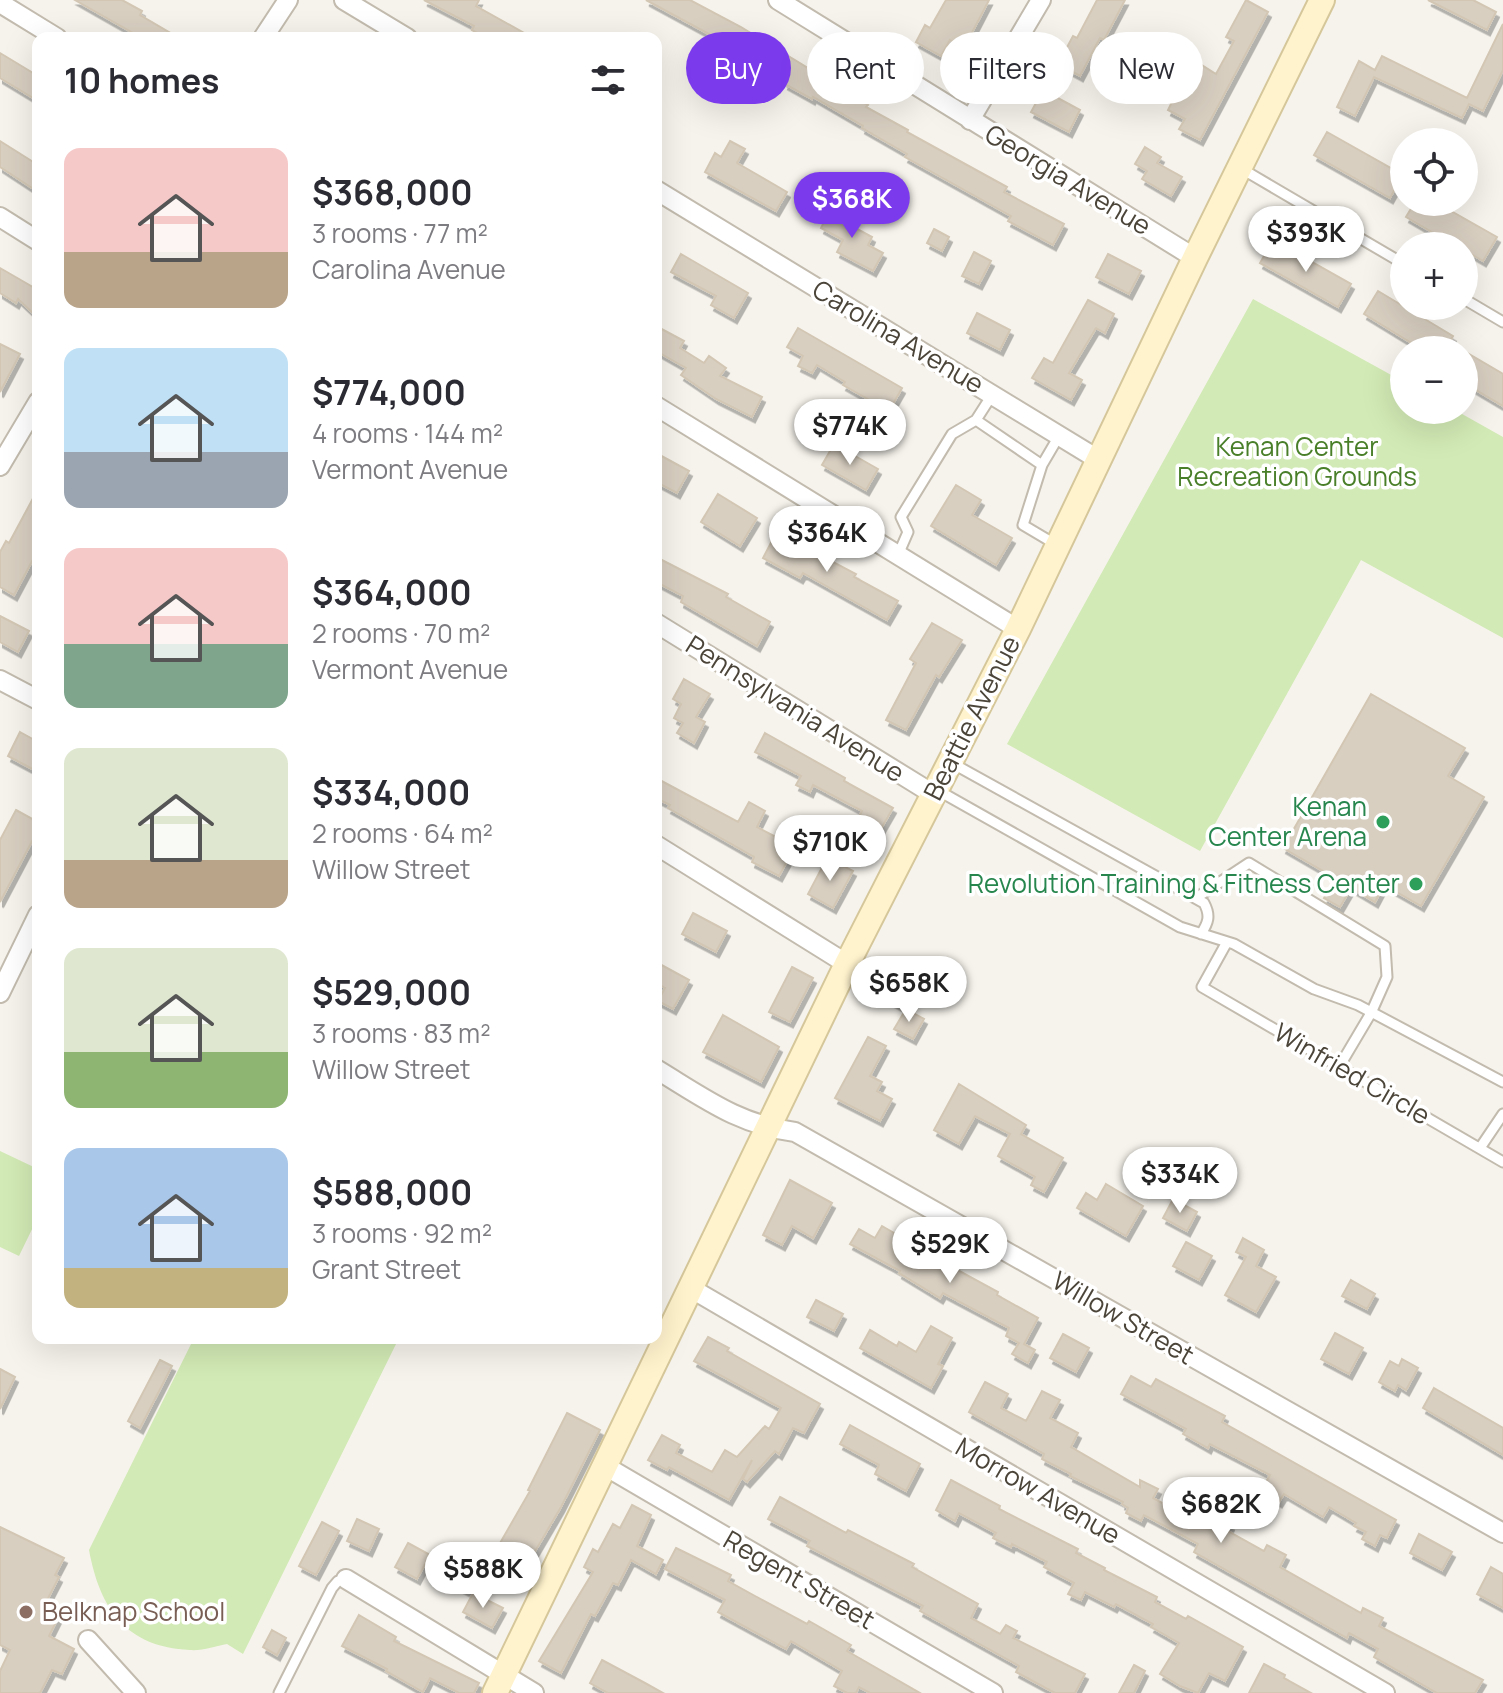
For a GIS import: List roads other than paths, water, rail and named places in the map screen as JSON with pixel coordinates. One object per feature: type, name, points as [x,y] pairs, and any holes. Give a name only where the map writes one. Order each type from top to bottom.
[{"type":"street","points":[[267,32],[288,0]]},
{"type":"street","points":[[344,0],[397,32]]},
{"type":"street","name":"Georgia Avenue","points":[[778,0],[1195,258]]},
{"type":"street","points":[[970,120],[1041,0]]},
{"type":"street","name":"Beattie Avenue","points":[[662,1341],[692,1289],[847,964],[1018,629],[1322,0]]},
{"type":"street","points":[[0,3],[47,32]]},
{"type":"street","name":"Carolina Avenue","points":[[662,194],[1099,460]]},
{"type":"street","points":[[0,217],[32,237]]},
{"type":"street","points":[[662,410],[1018,629]]},
{"type":"street","points":[[0,466],[32,412]]},
{"type":"street","name":"Pennsylvania Avenue","points":[[662,627],[934,792]]},
{"type":"street","points":[[0,680],[32,697]]},
{"type":"street","points":[[662,849],[847,964]]},
{"type":"street","points":[[0,993],[32,927]]},
{"type":"street","name":"Willow Street","points":[[662,1073],[733,1116],[768,1129],[795,1132],[1503,1533]]},
{"type":"street","name":"Morrow Avenue","points":[[692,1289],[1385,1693]]},
{"type":"street","name":"Beattie Avenue","points":[[499,1684],[605,1466],[660,1344]]},
{"type":"street","name":"Regent Street","points":[[605,1466],[993,1693]]},
{"type":"street","points":[[346,1579],[499,1684],[534,1693]]},
{"type":"street","points":[[88,1640],[136,1693]]},
{"type":"lane","points":[[1239,168],[1390,256]]},
{"type":"lane","points":[[1478,307],[1503,322]]},
{"type":"lane","points":[[898,555],[908,532],[901,517],[952,434],[976,420],[992,395]]},
{"type":"lane","points":[[976,420],[1042,465]]},
{"type":"lane","points":[[1057,546],[1023,525],[1042,465],[1059,436]]},
{"type":"lane","points":[[950,762],[1204,903],[1209,913],[1201,934]]},
{"type":"lane","points":[[934,792],[1180,927],[1227,942],[1314,989],[1371,1013],[1503,1082]]},
{"type":"lane","points":[[1196,898],[1249,863],[1385,946],[1387,977],[1371,1013],[1339,1067]]},
{"type":"lane","name":"Winfried Circle","points":[[1227,942],[1202,987],[1503,1162]]},
{"type":"lane","points":[[1480,1148],[1503,1114]]},
{"type":"lane","points":[[279,1693],[332,1588],[338,1581],[346,1579]]},
{"type":"place","name":"Kenan Center Arena","points":[[1383,822]]},
{"type":"place","name":"Revolution Training & Fitness Center","points":[[1416,884]]},
{"type":"place","name":"Belknap School","points":[[26,1612]]},
{"type":"park label","name":"Kenan Center Recreation Grounds","points":[[1297,462]]}]
